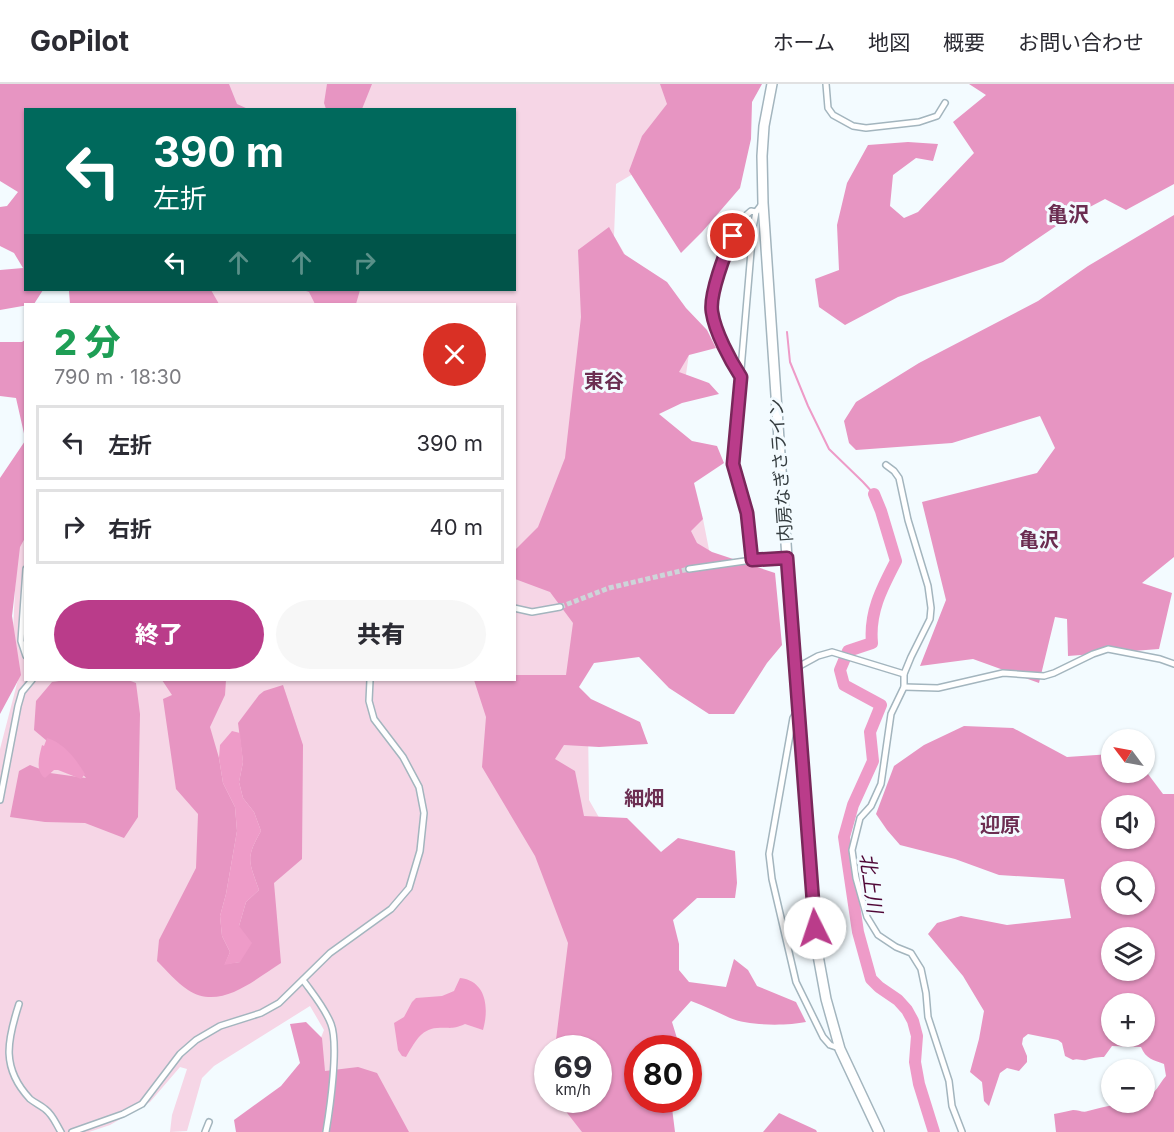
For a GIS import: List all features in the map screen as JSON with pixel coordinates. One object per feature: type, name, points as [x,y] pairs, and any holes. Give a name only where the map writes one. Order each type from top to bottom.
[{"type":"highway","name":"内房なぎさライン","points":[[772,84],[764,126],[763,203],[817,950],[826,999],[840,1049],[879,1132]]},
{"type":"street","points":[[826,84],[828,108],[833,115],[853,126],[866,128],[919,122],[937,116],[945,103]]},
{"type":"street","points":[[752,560],[747,513],[733,464],[750,250],[756,212],[763,203]]},
{"type":"street","points":[[741,377],[733,365],[711,310],[722,259],[743,218],[751,211],[756,212]]},
{"type":"street","points":[[886,465],[899,478],[932,608],[925,632],[904,674],[904,687],[891,714],[881,784],[872,806],[860,818],[852,850],[856,878],[867,917],[878,935],[896,947],[911,953],[921,969],[928,1017],[949,1081],[952,1106],[962,1132]]},
{"type":"street","points":[[690,569],[752,560],[787,558]]},
{"type":"street","points":[[24,598],[21,641],[24,651]]},
{"type":"street","points":[[516,608],[532,612],[560,607]]},
{"type":"street","points":[[904,687],[938,688],[1003,673],[1044,676],[1108,649],[1139,654],[1174,664]]},
{"type":"street","points":[[796,668],[818,656],[832,652],[904,674]]},
{"type":"street","points":[[0,800],[22,692],[31,681]]},
{"type":"street","points":[[72,1132],[123,1114],[142,1104],[180,1054],[196,1040],[220,1026],[261,1013],[279,1003],[330,953],[401,900],[412,880],[418,862],[424,813],[419,788],[404,757],[374,719],[369,701],[370,681]]},
{"type":"street","points":[[800,708],[793,718],[768,854],[796,982],[822,1037],[830,1045],[840,1049]]},
{"type":"street","points":[[303,980],[324,1009],[332,1026],[334,1040],[326,1132]]},
{"type":"street","points":[[19,1004],[9,1043],[11,1072],[21,1089],[52,1116],[61,1132]]},
{"type":"street","points":[[205,1132],[209,1122]]},
{"type":"shaded area","points":[[0,84],[229,84],[237,104],[246,108],[24,108],[24,291],[42,291],[35,303],[24,303],[24,306],[0,310],[0,270],[23,268],[14,253],[0,246],[0,207],[7,206],[18,192],[0,181]]},
{"type":"shaded area","points":[[130,84],[755,84],[757,93],[712,119],[668,153],[616,184],[614,236],[655,305],[690,347],[683,395],[637,407],[670,520],[703,519],[725,632],[607,628],[566,712],[588,724],[589,800],[609,835],[589,1035],[534,1035],[534,1113],[604,1113],[613,1132],[267,1132],[301,1088],[324,1030],[310,1006],[214,1066],[202,1078],[187,1131],[170,1132],[172,1115],[187,1069],[180,1067],[150,1102],[110,1125],[89,1132],[0,1132],[0,749],[20,672],[12,653],[18,528],[24,519],[24,681],[516,681],[516,303],[93,303],[111,291],[516,291],[516,108],[114,108]]},
{"type":"shaded area","points":[[327,84],[372,84],[362,108],[326,108],[324,103]]},
{"type":"shaded area","points":[[660,84],[762,84],[752,102],[751,139],[740,188],[681,253],[629,171],[642,136],[667,104]]},
{"type":"shaded area","points":[[969,84],[1174,84],[1174,184],[1126,210],[1105,199],[1065,220],[1003,262],[898,297],[845,325],[819,307],[815,279],[839,270],[837,225],[847,183],[868,145],[908,142],[938,144],[933,161],[916,158],[893,175],[890,206],[904,218],[918,212],[974,153],[953,122],[986,95]]},
{"type":"shaded area","points":[[1174,215],[1174,557],[1142,583],[1172,593],[1159,649],[1068,656],[1067,619],[1055,617],[1039,683],[973,659],[920,666],[946,600],[922,502],[1037,473],[1055,448],[1040,416],[952,443],[856,450],[849,443],[844,421],[856,402],[919,363],[1038,301],[1088,266]]},
{"type":"shaded area","points":[[609,227],[624,254],[667,282],[686,308],[707,330],[716,348],[689,355],[679,372],[709,383],[719,394],[682,403],[659,414],[692,441],[717,446],[724,463],[694,483],[703,519],[691,531],[697,543],[712,552],[775,573],[782,645],[767,663],[734,714],[709,714],[669,688],[639,657],[594,663],[579,687],[591,699],[640,722],[648,744],[599,747],[564,745],[555,759],[575,771],[584,816],[627,818],[661,852],[678,838],[735,851],[737,883],[735,898],[697,898],[673,920],[679,944],[679,970],[689,982],[726,987],[734,959],[748,970],[757,986],[796,1002],[806,1022],[778,1025],[747,1023],[691,1001],[672,1022],[676,1035],[624,1035],[624,1113],[673,1113],[675,1132],[582,1132],[567,1113],[612,1113],[612,1035],[557,1035],[568,943],[535,856],[482,767],[486,717],[474,681],[516,681],[516,675],[566,675],[573,623],[550,592],[516,579],[516,549],[538,527],[565,458],[581,317],[578,250]]},
{"type":"shaded area","points":[[69,291],[212,291],[218,303],[70,303]]},
{"type":"shaded area","points":[[306,291],[360,291],[356,303],[314,303],[309,292]]},
{"type":"shaded area","points":[[24,341],[24,434],[16,398],[0,396],[0,342]]},
{"type":"shaded area","points":[[24,442],[24,540],[20,547],[12,616],[21,675],[0,714],[0,478]]},
{"type":"shaded area","points":[[131,681],[136,683],[140,714],[138,817],[124,838],[85,823],[45,822],[10,817],[19,771],[30,765],[50,773],[86,778],[73,763],[34,730],[36,701],[52,682]]},
{"type":"shaded area","points":[[163,681],[226,681],[225,695],[210,727],[223,783],[235,807],[237,831],[220,916],[222,936],[230,952],[225,964],[240,962],[239,926],[246,902],[259,890],[250,860],[261,831],[254,812],[243,798],[239,782],[243,762],[238,723],[259,695],[283,685],[303,745],[302,859],[274,883],[281,963],[236,991],[212,997],[200,996],[188,990],[157,961],[159,940],[196,868],[198,814],[176,789],[163,699],[172,695]]},
{"type":"shaded area","points":[[964,726],[1013,728],[1067,757],[1101,755],[1101,783],[1155,783],[1163,794],[1174,794],[1174,1132],[1056,1132],[1054,1114],[1073,1110],[1086,1112],[1101,1108],[1101,1113],[1155,1113],[1155,1091],[1166,1076],[1164,1064],[1148,1057],[1141,1047],[1155,1047],[1155,993],[1101,993],[1101,1047],[1111,1047],[1104,1057],[1073,1060],[1065,1056],[1062,1043],[1058,1040],[1028,1034],[1023,1038],[1022,1044],[1027,1062],[1019,1071],[1007,1068],[1000,1073],[989,1106],[984,1101],[982,1082],[970,1072],[984,1011],[963,976],[928,934],[937,923],[961,916],[1007,925],[1071,918],[1064,879],[999,875],[955,859],[900,845],[876,814],[894,766],[924,745]]},
{"type":"shaded area","points":[[232,731],[240,733],[243,762],[239,782],[243,798],[254,812],[261,831],[250,860],[259,890],[246,902],[239,926],[252,943],[240,962],[224,965],[230,952],[222,936],[220,916],[237,831],[235,807],[223,783],[219,758],[220,745]]},
{"type":"shaded area","points":[[47,738],[59,744],[74,757],[85,774],[81,779],[58,770],[54,770],[45,778],[42,775],[39,759],[42,745],[44,746]]},
{"type":"shaded area","points":[[460,978],[476,984],[481,990],[486,1013],[483,1030],[465,1024],[454,1028],[431,1029],[418,1038],[406,1057],[402,1056],[398,1050],[394,1023],[404,1017],[416,998],[442,996],[454,991]]},
{"type":"shaded area","points":[[306,1022],[322,1038],[325,1071],[358,1067],[377,1073],[409,1132],[236,1132],[234,1120],[281,1086],[300,1063],[290,1024]]},
{"type":"shaded area","points":[[779,1113],[816,1130],[817,1132],[763,1132]]},
{"type":"waterway","points":[[787,332],[790,362],[829,449],[874,494]]},
{"type":"waterway","name":"北上川","points":[[874,494],[896,561],[881,591],[875,611],[872,643],[848,651],[840,670],[844,685],[881,705],[870,732],[873,761],[853,805],[844,837],[858,932],[871,979],[898,1000],[913,1021],[917,1036],[915,1062],[919,1084],[934,1132]]},
{"type":"tunnel","points":[[560,607],[609,588],[689,569]]},
{"type":"district","name":"亀沢","points":[[1068,215]]},
{"type":"district","name":"東谷","points":[[604,381]]},
{"type":"district","name":"亀沢","points":[[1039,540]]},
{"type":"district","name":"細畑","points":[[644,798]]},
{"type":"district","name":"迎原","points":[[1000,825]]},
{"type":"route","points":[[733,236],[722,259],[711,310],[733,365],[741,377],[733,464],[747,513],[752,560],[787,558],[815,928]]}]
